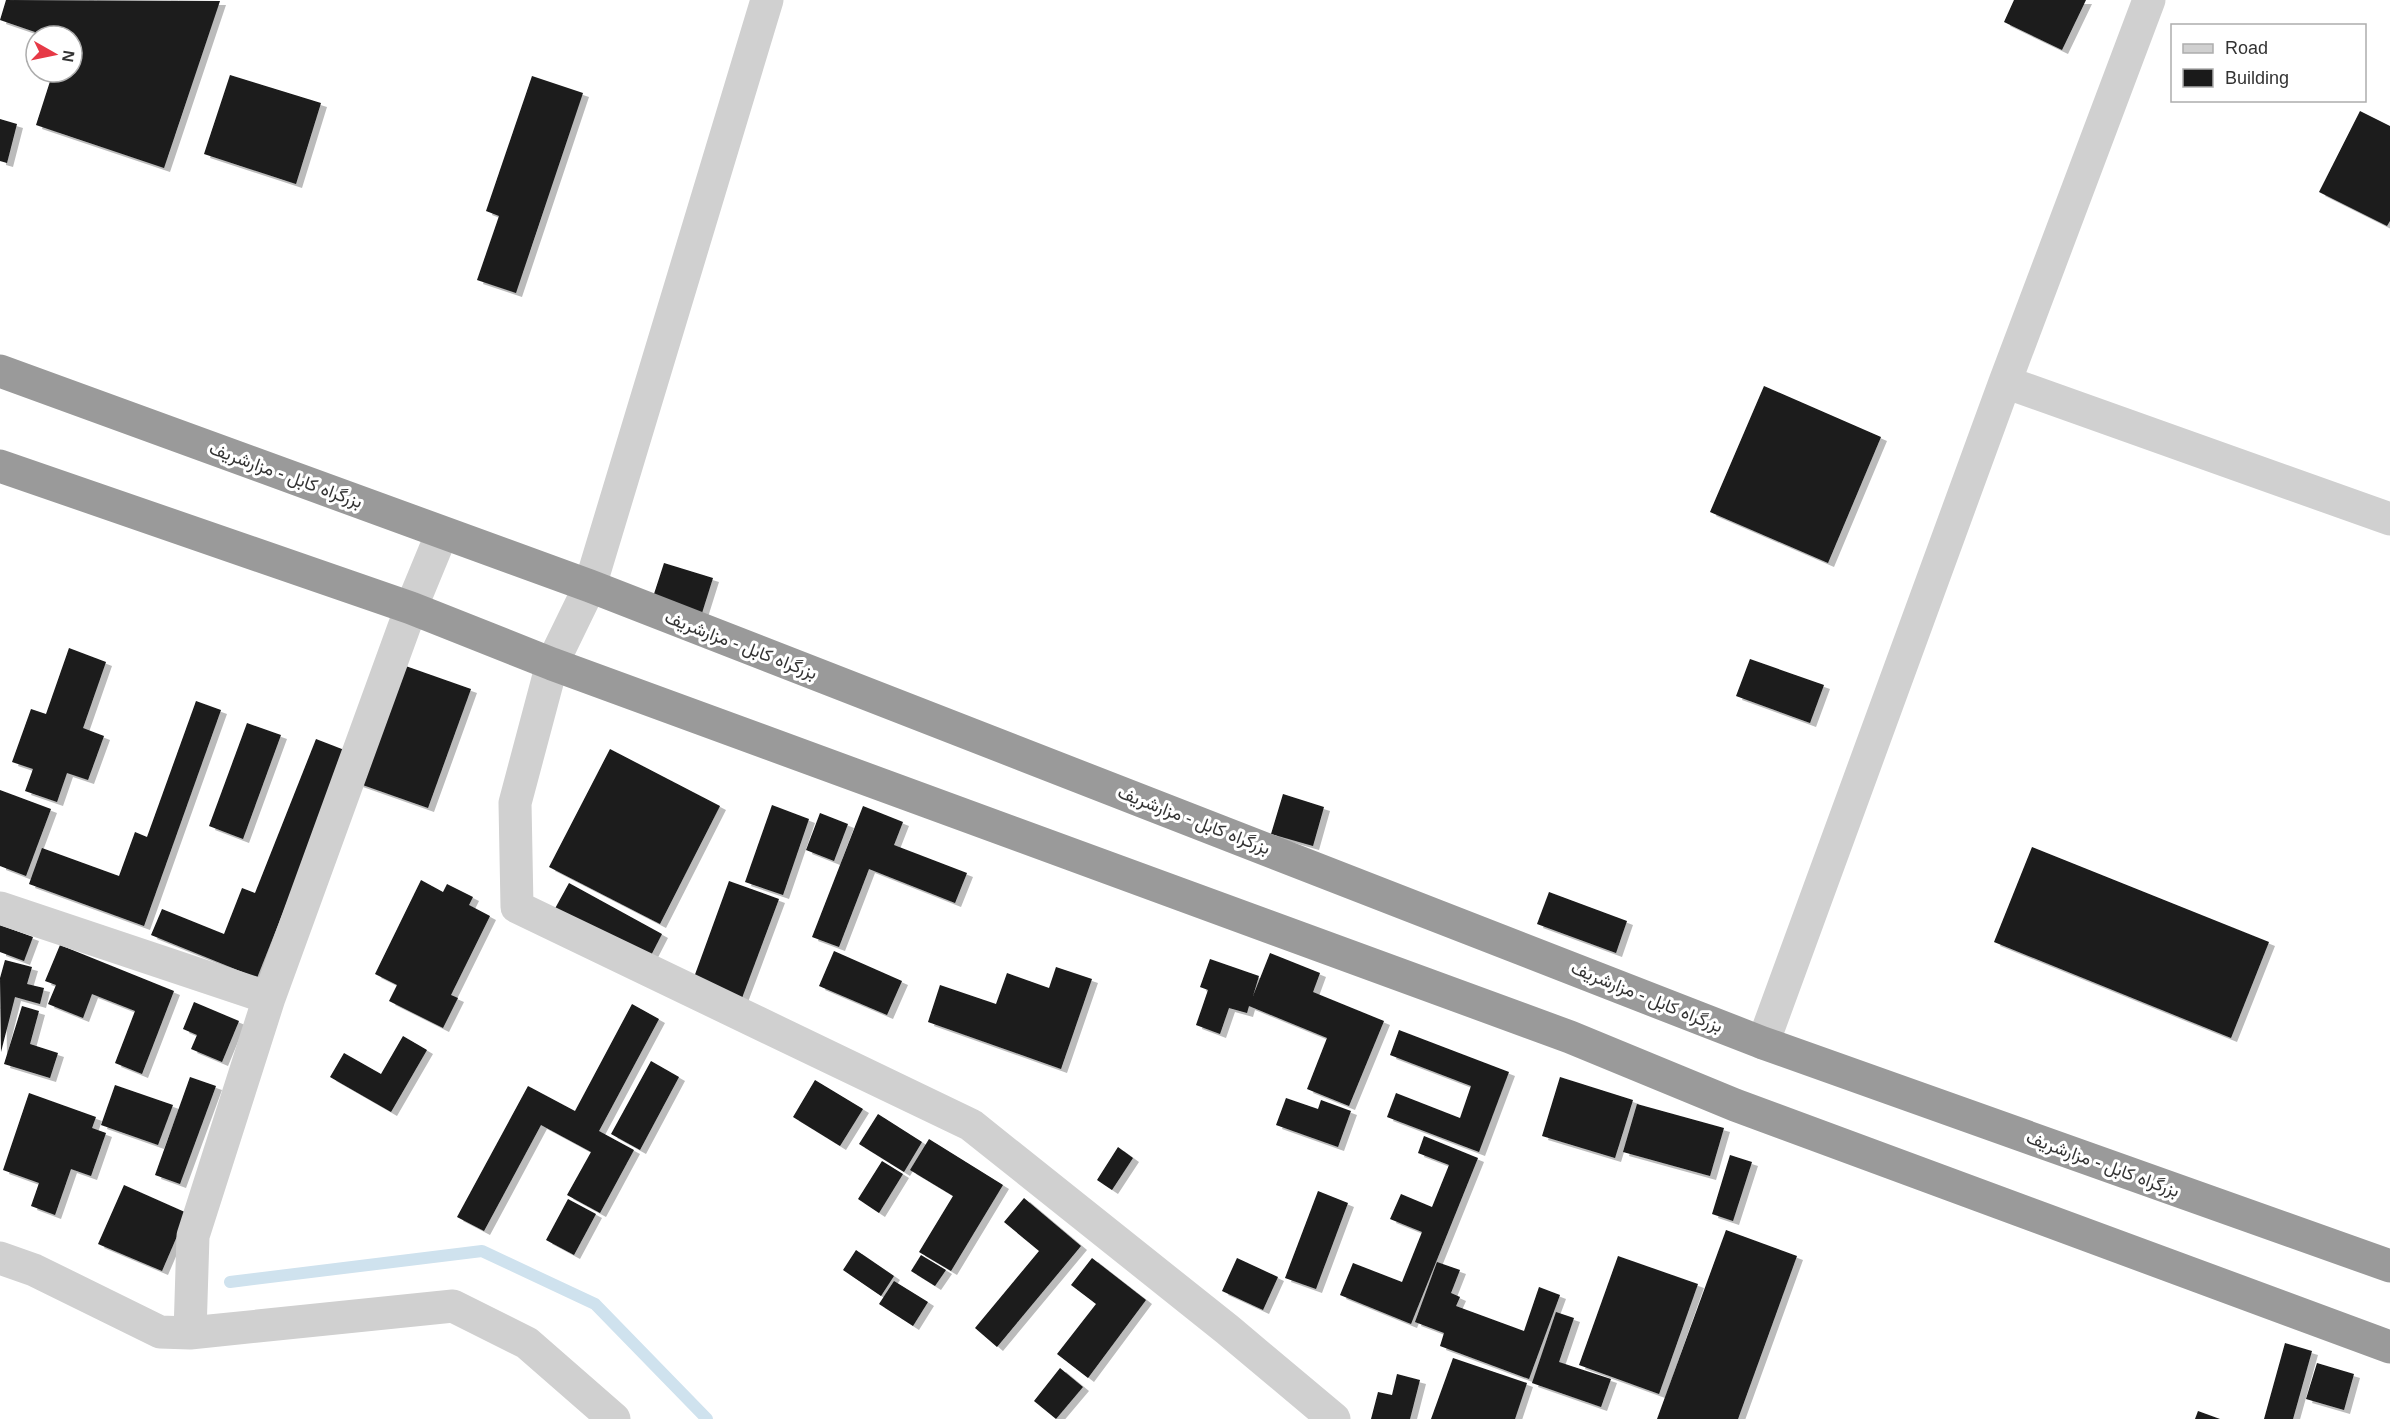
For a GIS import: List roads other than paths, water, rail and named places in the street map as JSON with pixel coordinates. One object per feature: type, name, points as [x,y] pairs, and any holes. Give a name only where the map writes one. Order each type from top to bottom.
[{"type":"highway","name":"بزرگراه کابل - مزارشریف","points":[[0,370],[590,586],[1763,1043],[2390,1266]]},
{"type":"highway","points":[[0,466],[411,608],[552,664],[1570,1037],[1735,1105],[2390,1347]]},
{"type":"street","points":[[766,0],[590,586],[552,664],[515,803],[517,907],[971,1125],[1228,1330],[1334,1419]]},
{"type":"street","points":[[1763,1043],[2005,382],[2149,0]]},
{"type":"street","points":[[2005,382],[2390,519]]},
{"type":"street","points":[[190,1333],[193,1236],[268,998],[411,608],[442,533]]},
{"type":"street","points":[[0,908],[268,998]]},
{"type":"street","points":[[0,1258],[34,1270],[160,1332],[190,1333],[453,1306],[527,1342],[615,1419]]},
{"type":"waterway","points":[[230,1282],[482,1251],[595,1304],[707,1419]]}]
